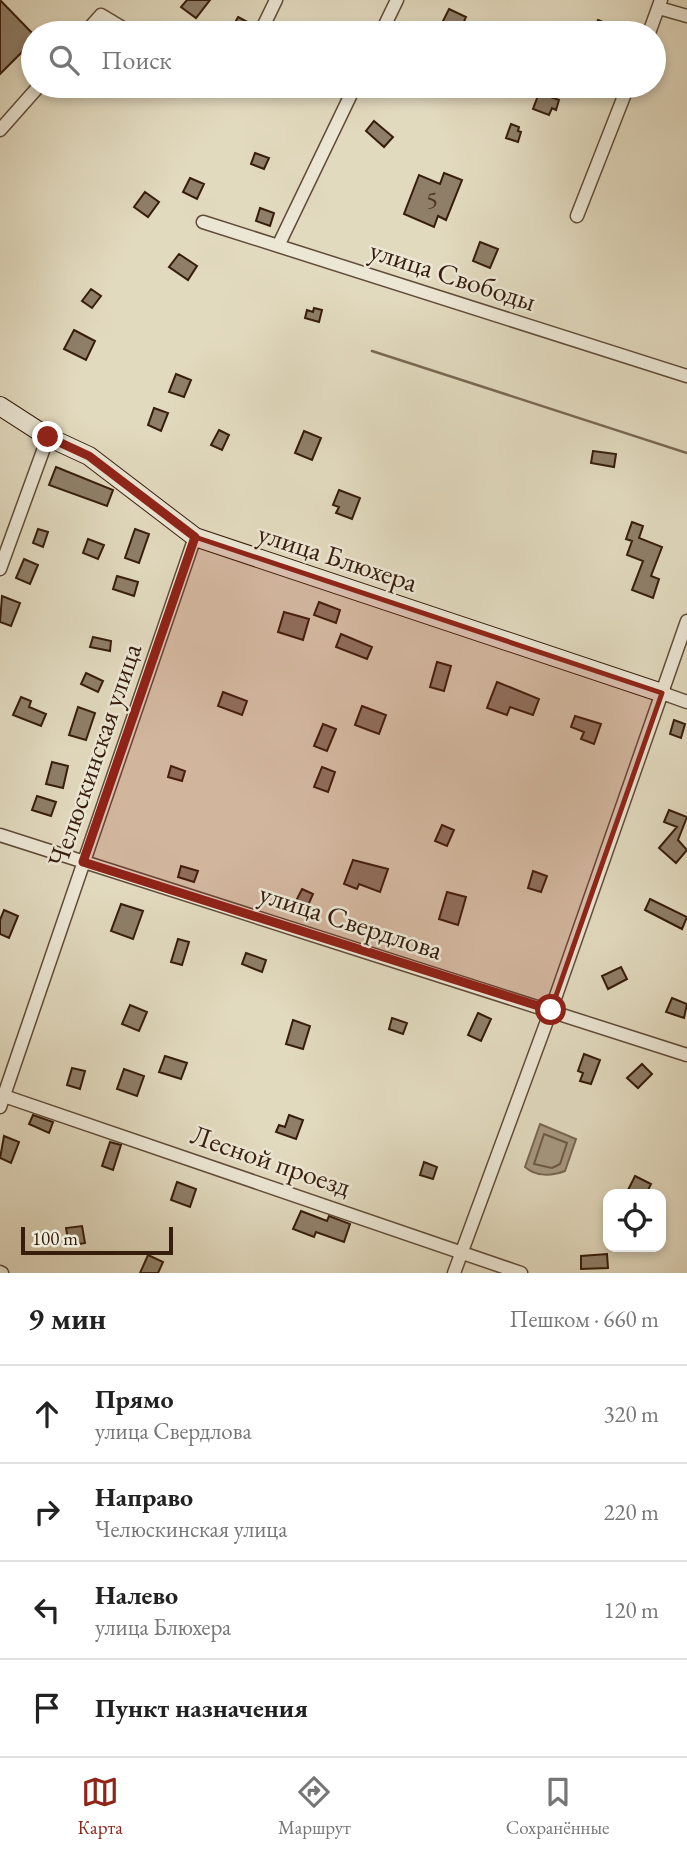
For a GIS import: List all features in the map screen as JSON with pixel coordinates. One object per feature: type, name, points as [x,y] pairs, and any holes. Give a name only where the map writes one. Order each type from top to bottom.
[{"type":"street","points":[[266,21],[276,0]]},
{"type":"street","points":[[387,21],[397,0]]},
{"type":"street","points":[[654,21],[660,4],[687,16]]},
{"type":"street","points":[[96,21],[101,15],[111,21]]},
{"type":"street","points":[[0,130],[28,98]]},
{"type":"street","points":[[279,244],[349,98]]},
{"type":"street","points":[[577,216],[623,98]]},
{"type":"street","name":"улица Свободы","points":[[203,222],[687,376]]},
{"type":"street","name":"улица Блюхера","points":[[0,406],[48,437],[89,456],[195,537],[687,702]]},
{"type":"street","points":[[0,569],[48,437]]},
{"type":"street","name":"Челюскинская улица","points":[[2,1102],[195,537]]},
{"type":"street","points":[[454,1273],[551,1010],[687,621]]},
{"type":"street","name":"улица Свердлова","points":[[0,835],[687,1055]]},
{"type":"street","name":"Лесной проезд","points":[[2,1102],[462,1251],[521,1273]]},
{"type":"highlighted area","points":[[195,537],[662,693],[551,1010],[83,862]]},
{"type":"water","points":[[540,1124],[576,1139],[565,1171],[544,1175],[525,1167]]},
{"type":"building","points":[[0,0],[21,22],[21,53],[0,74]]},
{"type":"building","points":[[187,0],[210,0],[196,18],[181,7]]},
{"type":"building","points":[[449,9],[466,17],[464,21],[443,21]]},
{"type":"building","points":[[537,98],[559,100],[556,110],[552,108],[549,115],[533,109]]},
{"type":"building","points":[[374,121],[393,137],[384,147],[366,131]]},
{"type":"building","points":[[511,124],[519,127],[518,131],[521,132],[518,142],[506,138]]},
{"type":"building","points":[[255,153],[269,158],[264,169],[251,164]]},
{"type":"building","points":[[444,173],[462,180],[446,220],[438,216],[434,227],[404,214],[419,175],[440,184]]},
{"type":"building","points":[[190,178],[204,184],[197,199],[183,192]]},
{"type":"building","points":[[145,192],[159,202],[148,217],[134,207]]},
{"type":"building","points":[[260,208],[274,213],[270,226],[256,221]]},
{"type":"building","points":[[480,242],[498,249],[490,268],[473,261]]},
{"type":"building","points":[[179,254],[197,266],[188,280],[169,267]]},
{"type":"building","points":[[91,289],[101,296],[92,308],[82,301]]},
{"type":"building","points":[[314,308],[322,310],[319,322],[305,318],[307,310],[313,312]]},
{"type":"building","points":[[74,330],[95,341],[86,360],[64,349]]},
{"type":"building","points":[[176,374],[191,380],[184,397],[169,392]]},
{"type":"building","points":[[154,408],[168,413],[161,431],[148,425]]},
{"type":"building","points":[[219,430],[229,435],[222,450],[211,445]]},
{"type":"building","points":[[304,431],[321,438],[312,460],[295,453]]},
{"type":"building","points":[[593,451],[616,454],[614,467],[591,463]]},
{"type":"building","points":[[56,467],[113,490],[107,506],[49,485]]},
{"type":"building","points":[[339,490],[360,498],[352,519],[336,513],[339,507],[333,505]]},
{"type":"building","points":[[632,522],[643,526],[639,538],[662,547],[651,576],[659,579],[653,598],[632,590],[643,561],[627,555],[632,541],[626,539]]},
{"type":"building","points":[[38,529],[48,532],[43,547],[33,543]]},
{"type":"building","points":[[135,529],[149,534],[139,563],[125,558]]},
{"type":"building","points":[[88,539],[104,545],[98,559],[83,553]]},
{"type":"building","points":[[24,559],[38,565],[30,584],[16,578]]},
{"type":"building","points":[[117,576],[138,582],[134,596],[113,589]]},
{"type":"building","points":[[2,596],[20,603],[11,626],[0,622]]},
{"type":"building","points":[[319,602],[340,610],[336,623],[314,615]]},
{"type":"building","points":[[284,612],[309,619],[303,640],[278,632]]},
{"type":"building","points":[[341,634],[372,647],[367,659],[336,647]]},
{"type":"building","points":[[93,637],[111,641],[110,651],[90,647]]},
{"type":"building","points":[[437,662],[451,666],[444,691],[430,687]]},
{"type":"building","points":[[86,673],[103,681],[98,692],[81,684]]},
{"type":"building","points":[[497,682],[539,699],[533,715],[510,707],[507,715],[487,708]]},
{"type":"building","points":[[223,692],[247,701],[242,715],[218,706]]},
{"type":"building","points":[[21,697],[31,701],[29,707],[46,714],[41,726],[13,715]]},
{"type":"building","points":[[362,706],[386,715],[379,734],[355,725]]},
{"type":"building","points":[[78,707],[95,713],[86,740],[69,735]]},
{"type":"building","points":[[575,716],[601,724],[594,744],[581,739],[584,732],[571,727]]},
{"type":"building","points":[[674,720],[685,724],[681,738],[670,734]]},
{"type":"building","points":[[323,724],[336,729],[327,751],[314,746]]},
{"type":"building","points":[[52,762],[68,766],[63,788],[46,784]]},
{"type":"building","points":[[171,766],[185,771],[182,781],[168,777]]},
{"type":"building","points":[[322,767],[335,772],[328,792],[314,787]]},
{"type":"building","points":[[37,796],[56,802],[51,816],[32,810]]},
{"type":"building","points":[[669,810],[687,817],[678,840],[687,850],[676,863],[659,848],[677,827],[664,822]]},
{"type":"building","points":[[442,825],[454,830],[447,846],[435,841]]},
{"type":"building","points":[[353,860],[388,869],[380,892],[359,884],[357,889],[344,884]]},
{"type":"building","points":[[181,866],[198,871],[194,882],[178,877]]},
{"type":"building","points":[[533,871],[547,876],[541,892],[528,888]]},
{"type":"building","points":[[302,889],[313,894],[306,910],[294,905]]},
{"type":"building","points":[[447,892],[466,897],[458,925],[439,919]]},
{"type":"building","points":[[650,899],[687,917],[682,929],[645,910]]},
{"type":"building","points":[[121,904],[143,911],[133,939],[111,931]]},
{"type":"building","points":[[4,910],[18,916],[9,938],[0,934],[0,920]]},
{"type":"building","points":[[178,939],[189,942],[182,965],[171,962]]},
{"type":"building","points":[[246,953],[266,960],[262,972],[242,964]]},
{"type":"building","points":[[621,967],[627,979],[608,989],[602,976]]},
{"type":"building","points":[[672,998],[687,1004],[684,1018],[666,1012]]},
{"type":"building","points":[[130,1005],[147,1012],[139,1031],[122,1024]]},
{"type":"building","points":[[478,1013],[491,1019],[481,1041],[468,1035]]},
{"type":"building","points":[[392,1018],[407,1023],[403,1034],[389,1029]]},
{"type":"building","points":[[293,1020],[310,1026],[303,1049],[286,1044]]},
{"type":"building","points":[[584,1054],[600,1060],[591,1084],[580,1081],[583,1073],[578,1071]]},
{"type":"building","points":[[165,1056],[187,1063],[181,1079],[159,1072]]},
{"type":"building","points":[[642,1064],[652,1074],[638,1088],[627,1078]]},
{"type":"building","points":[[72,1068],[85,1071],[80,1089],[67,1085]]},
{"type":"building","points":[[124,1069],[144,1076],[137,1096],[117,1089]]},
{"type":"building","points":[[33,1115],[53,1122],[49,1133],[29,1124]]},
{"type":"building","points":[[289,1115],[303,1120],[296,1139],[276,1132],[279,1125],[285,1127]]},
{"type":"building","points":[[4,1136],[19,1142],[11,1163],[0,1158]]},
{"type":"building","points":[[110,1142],[121,1145],[113,1170],[102,1166]]},
{"type":"building","points":[[424,1162],[437,1167],[433,1179],[420,1175]]},
{"type":"building","points":[[635,1176],[651,1184],[648,1189],[628,1189]]},
{"type":"building","points":[[177,1182],[196,1189],[190,1207],[171,1200]]},
{"type":"building","points":[[301,1211],[327,1221],[329,1216],[350,1224],[344,1242],[316,1232],[314,1237],[293,1229]]},
{"type":"building","points":[[82,1226],[85,1243],[69,1246],[66,1228]]},
{"type":"building","points":[[607,1254],[608,1268],[581,1269],[581,1256]]},
{"type":"building","points":[[148,1255],[163,1262],[158,1273],[140,1273]]},
{"type":"waterway","points":[[372,351],[687,453]]},
{"type":"route","points":[[48,437],[89,456],[195,537],[83,862],[551,1010]]}]
